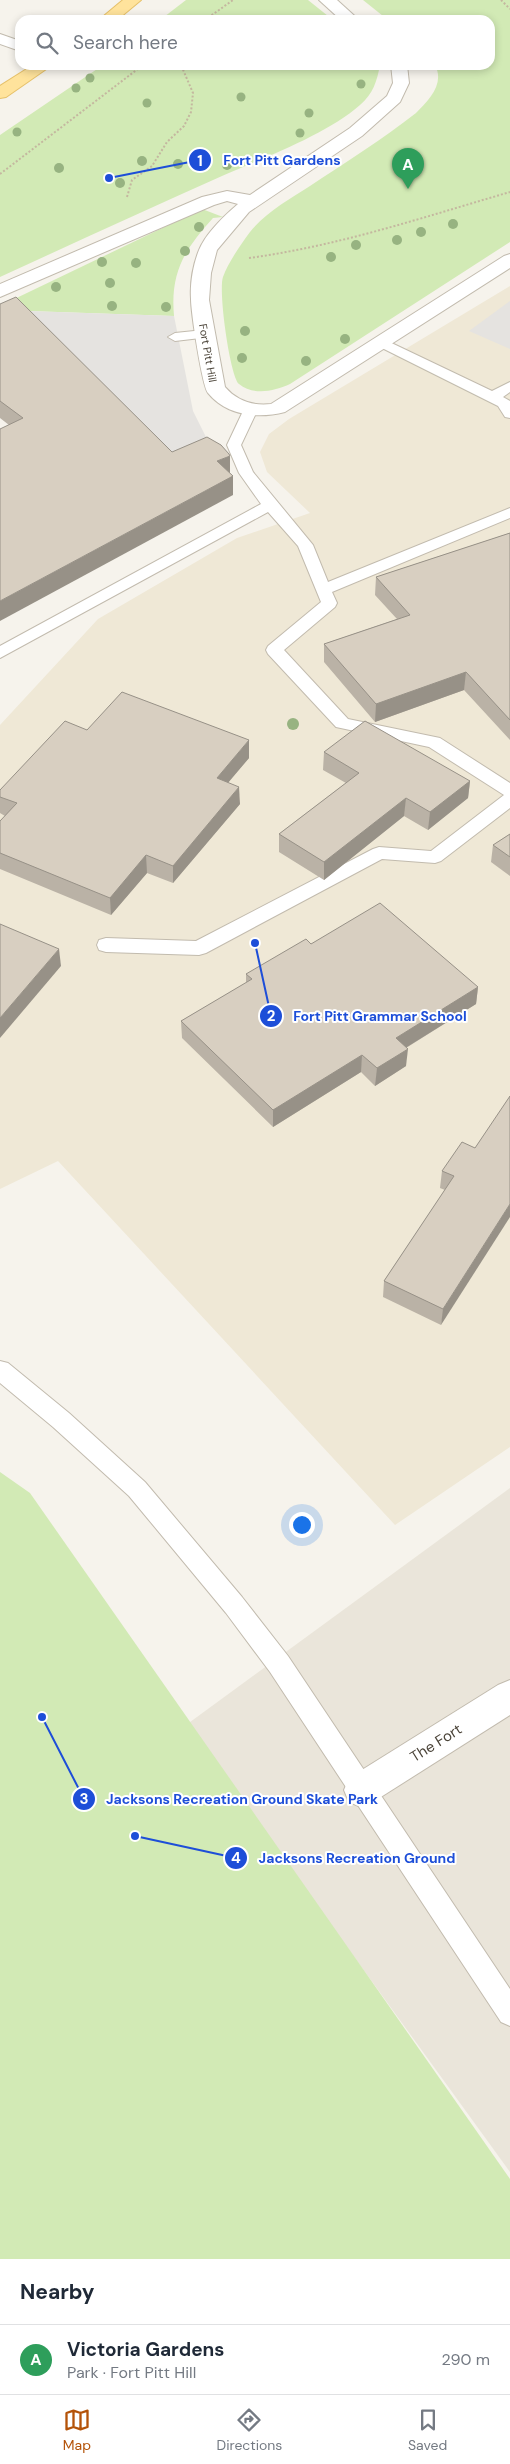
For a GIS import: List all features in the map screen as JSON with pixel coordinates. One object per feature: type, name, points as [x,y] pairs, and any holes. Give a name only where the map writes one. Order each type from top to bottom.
[{"type":"main road","points":[[114,15],[133,0]]},
{"type":"main road","points":[[0,94],[36,70]]},
{"type":"street","points":[[327,0],[345,15]]},
{"type":"street","points":[[0,39],[15,44]]},
{"type":"street","name":"Fort Pitt Hill","points":[[400,70],[402,78],[400,88],[389,103],[356,132],[252,201],[218,234],[206,257],[200,295],[204,334],[215,388],[227,400],[251,409],[274,410],[510,260]]},
{"type":"street","points":[[0,291],[148,225],[221,196],[232,196],[252,201]]},
{"type":"street","name":"The Fort","points":[[361,1790],[510,1696]]},
{"type":"lane","points":[[175,337],[204,334]]},
{"type":"lane","points":[[382,342],[504,403],[510,414]]},
{"type":"lane","points":[[493,397],[510,386]]},
{"type":"lane","points":[[251,409],[234,445],[246,473],[270,505],[305,545],[329,603],[274,650],[342,723],[434,742],[510,791]]},
{"type":"lane","points":[[0,653],[270,505]]},
{"type":"lane","points":[[323,590],[510,513]]},
{"type":"lane","points":[[106,944],[199,948],[379,853],[435,857],[510,800]]},
{"type":"lane","points":[[0,1370],[107,1460],[156,1510],[279,1664],[510,2013]]},
{"type":"path","points":[[213,15],[233,0]]},
{"type":"path","points":[[501,0],[510,9]]},
{"type":"path","points":[[0,174],[26,157],[109,88],[136,70]]},
{"type":"path","points":[[148,225],[133,215],[126,201],[132,180],[152,166],[167,142],[184,126],[191,112],[193,93],[183,70]]},
{"type":"path","points":[[206,257],[257,258],[302,250],[344,241],[510,192]]},
{"type":"shaded area","points":[[510,286],[510,1447],[395,1525],[58,1161],[0,1189],[0,725],[98,619],[237,538],[310,513],[267,472],[260,452],[269,434],[289,419]]},
{"type":"shaded area","points":[[510,301],[510,349],[469,331]]},
{"type":"shaded area","points":[[24,312],[174,316],[193,411],[210,445],[173,471],[115,396]]},
{"type":"shaded area","points":[[510,1488],[510,2172],[186,1725]]},
{"type":"green space","points":[[186,0],[308,0],[327,15],[166,15]]},
{"type":"green space","points":[[363,0],[510,0],[510,242],[290,384],[278,389],[264,391],[245,388],[239,384],[232,366],[223,314],[222,285],[223,277],[231,260],[246,237],[263,218],[278,206],[391,132],[416,113],[426,103],[437,85],[437,70],[495,70],[495,15],[382,15]]},
{"type":"green space","points":[[96,70],[379,70],[371,92],[360,105],[313,136],[0,277],[0,135]]},
{"type":"green space","points":[[202,209],[223,217],[213,218],[187,251],[174,286],[174,316],[28,311],[6,303]]},
{"type":"green space","points":[[0,1472],[30,1493],[510,2179],[510,2259],[0,2259]]},
{"type":"building","points":[[16,297],[172,452],[207,437],[221,445],[229,454],[230,456],[217,461],[233,476],[0,601],[0,429],[23,418],[0,401],[0,304]]},
{"type":"building","points":[[510,533],[510,720],[466,672],[376,704],[324,644],[410,615],[376,577]]},
{"type":"building","points":[[122,692],[249,740],[217,778],[239,787],[173,866],[146,855],[110,898],[0,853],[0,821],[17,803],[0,797],[0,790],[65,721],[87,730]]},
{"type":"building","points":[[365,721],[470,781],[430,812],[406,798],[324,862],[279,834],[359,773],[324,752]]},
{"type":"building","points":[[510,834],[510,857],[493,845]]},
{"type":"building","points":[[380,903],[478,987],[396,1038],[408,1049],[377,1068],[362,1055],[273,1110],[181,1021],[252,979],[246,974],[306,939],[311,944]]},
{"type":"building","points":[[0,924],[59,949],[0,1018]]},
{"type":"building","points":[[510,1096],[510,1204],[443,1309],[384,1281],[454,1176],[442,1171],[462,1142],[475,1148]]},
{"type":"place","name":"Fort Pitt Gardens","points":[[109,178]]},
{"type":"place","name":"Victoria Gardens","points":[[408,189]]},
{"type":"place","name":"Fort Pitt Grammar School","points":[[255,943]]},
{"type":"place","name":"Jacksons Recreation Ground Skate Park","points":[[42,1717]]},
{"type":"place","name":"Jacksons Recreation Ground","points":[[135,1836]]}]
